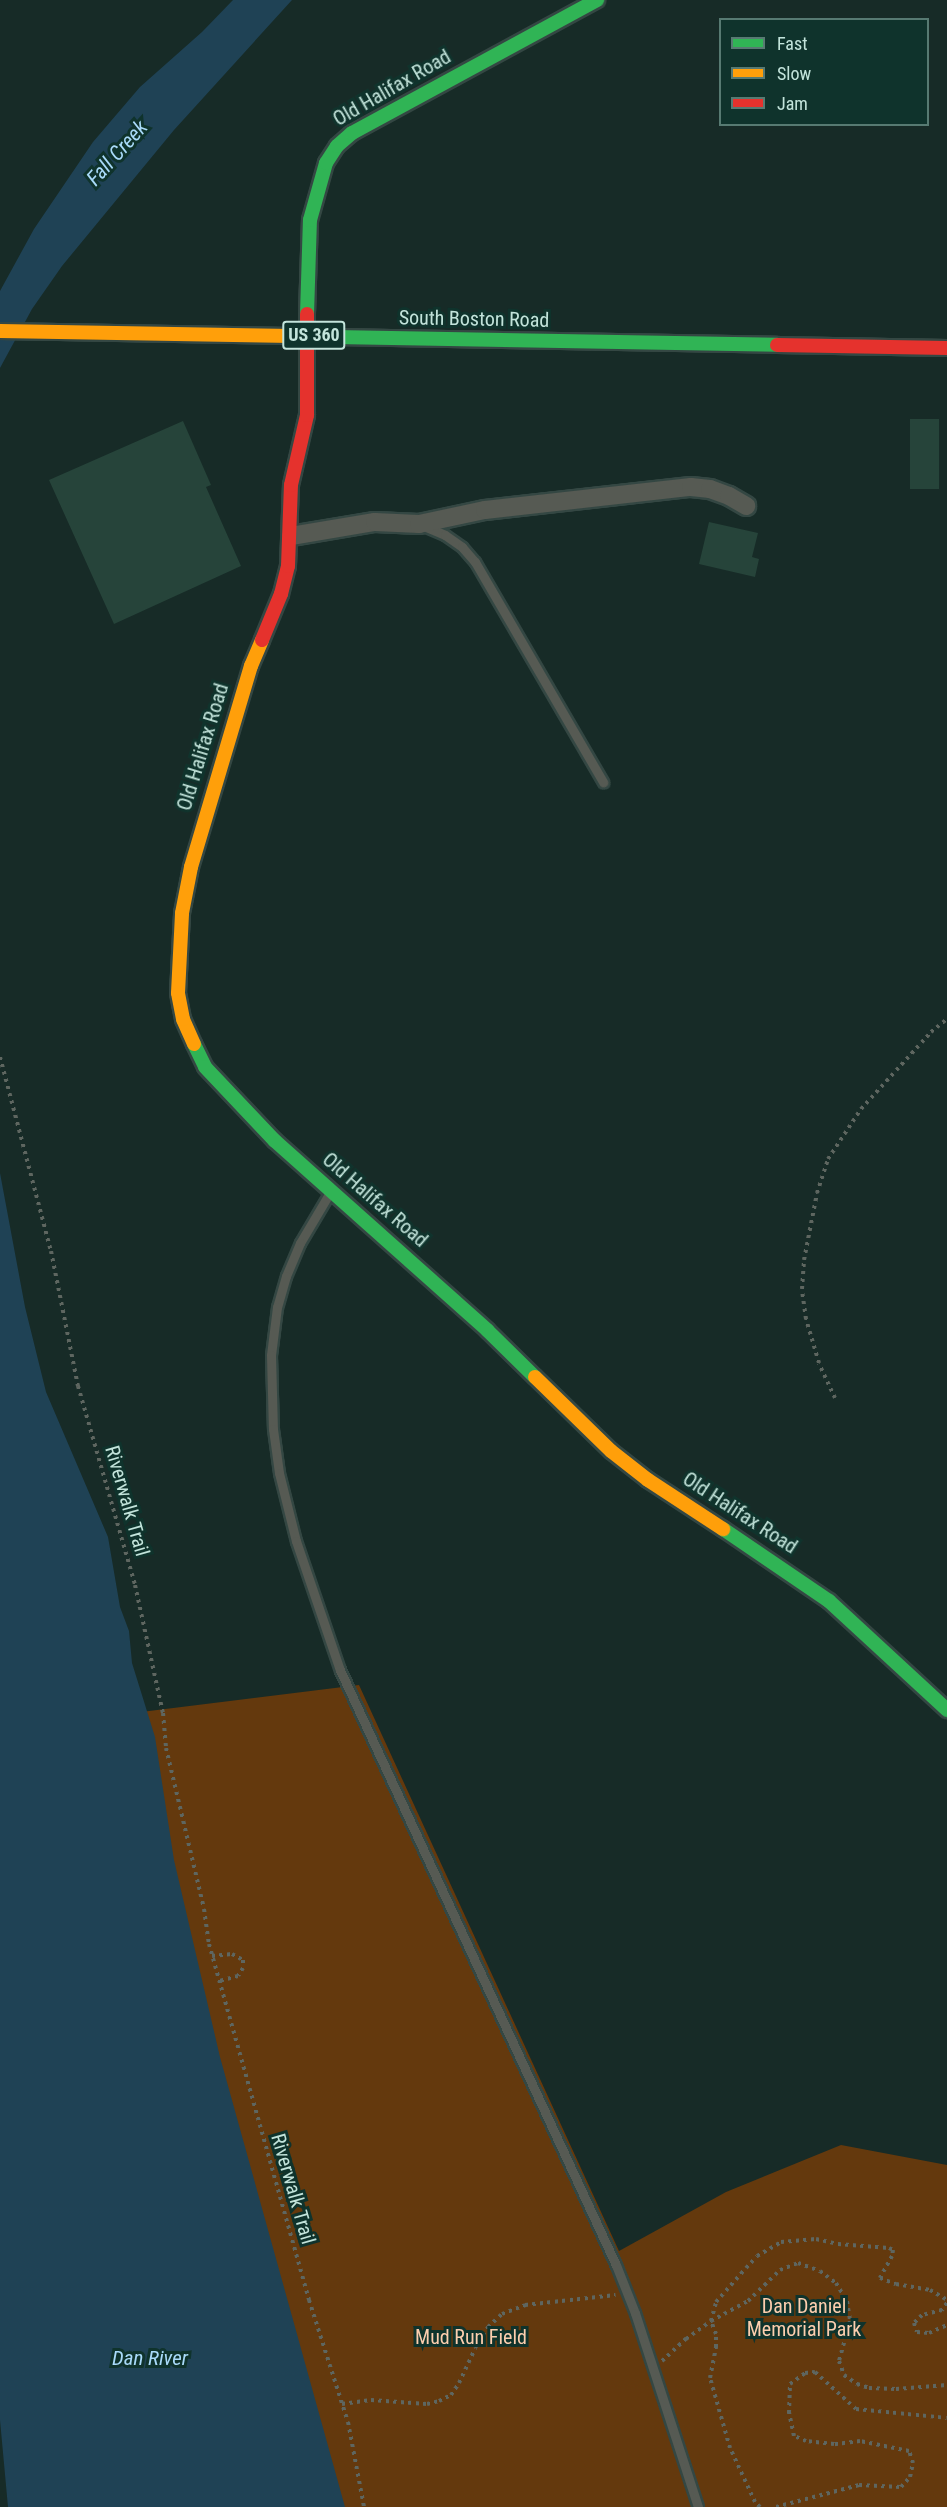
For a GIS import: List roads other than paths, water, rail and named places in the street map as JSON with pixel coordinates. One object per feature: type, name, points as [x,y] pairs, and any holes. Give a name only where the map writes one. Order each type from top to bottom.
[{"type":"street","name":"Old Halifax Road","points":[[597,0],[352,133],[337,146],[326,163],[310,220],[306,335],[307,415],[291,485],[291,536],[288,566],[281,594],[251,666],[191,867],[182,913],[178,993],[190,1039],[205,1067],[275,1141],[487,1330],[611,1451],[665,1492],[794,1575],[829,1601],[947,1710]]},
{"type":"street","name":"South Boston Road","points":[[0,332],[306,335],[947,348]]},
{"type":"street","points":[[291,536],[375,522],[419,524],[484,510],[691,487],[711,489],[746,506]]},
{"type":"lane","points":[[419,524],[445,534],[462,547],[475,562],[603,783]]},
{"type":"lane","points":[[331,1191],[300,1243],[286,1276],[277,1306],[271,1355],[273,1429],[279,1473],[296,1541],[310,1590],[340,1670],[628,2295],[698,2507]]},
{"type":"water","name":"Fall Creek","points":[[233,0],[292,0],[174,130],[62,266],[32,309],[0,368],[0,291],[34,229],[93,142],[140,87],[202,32]]},
{"type":"water","name":"Dan River","points":[[0,1173],[25,1307],[46,1392],[108,1537],[120,1607],[129,1631],[132,1663],[155,1737],[174,1860],[220,2057],[345,2507],[8,2507],[0,2420]]},
{"type":"park label","name":"Dan Daniel Memorial Park","points":[[804,2318]]},
{"type":"park label","name":"Mud Run Field","points":[[471,2337]]}]
